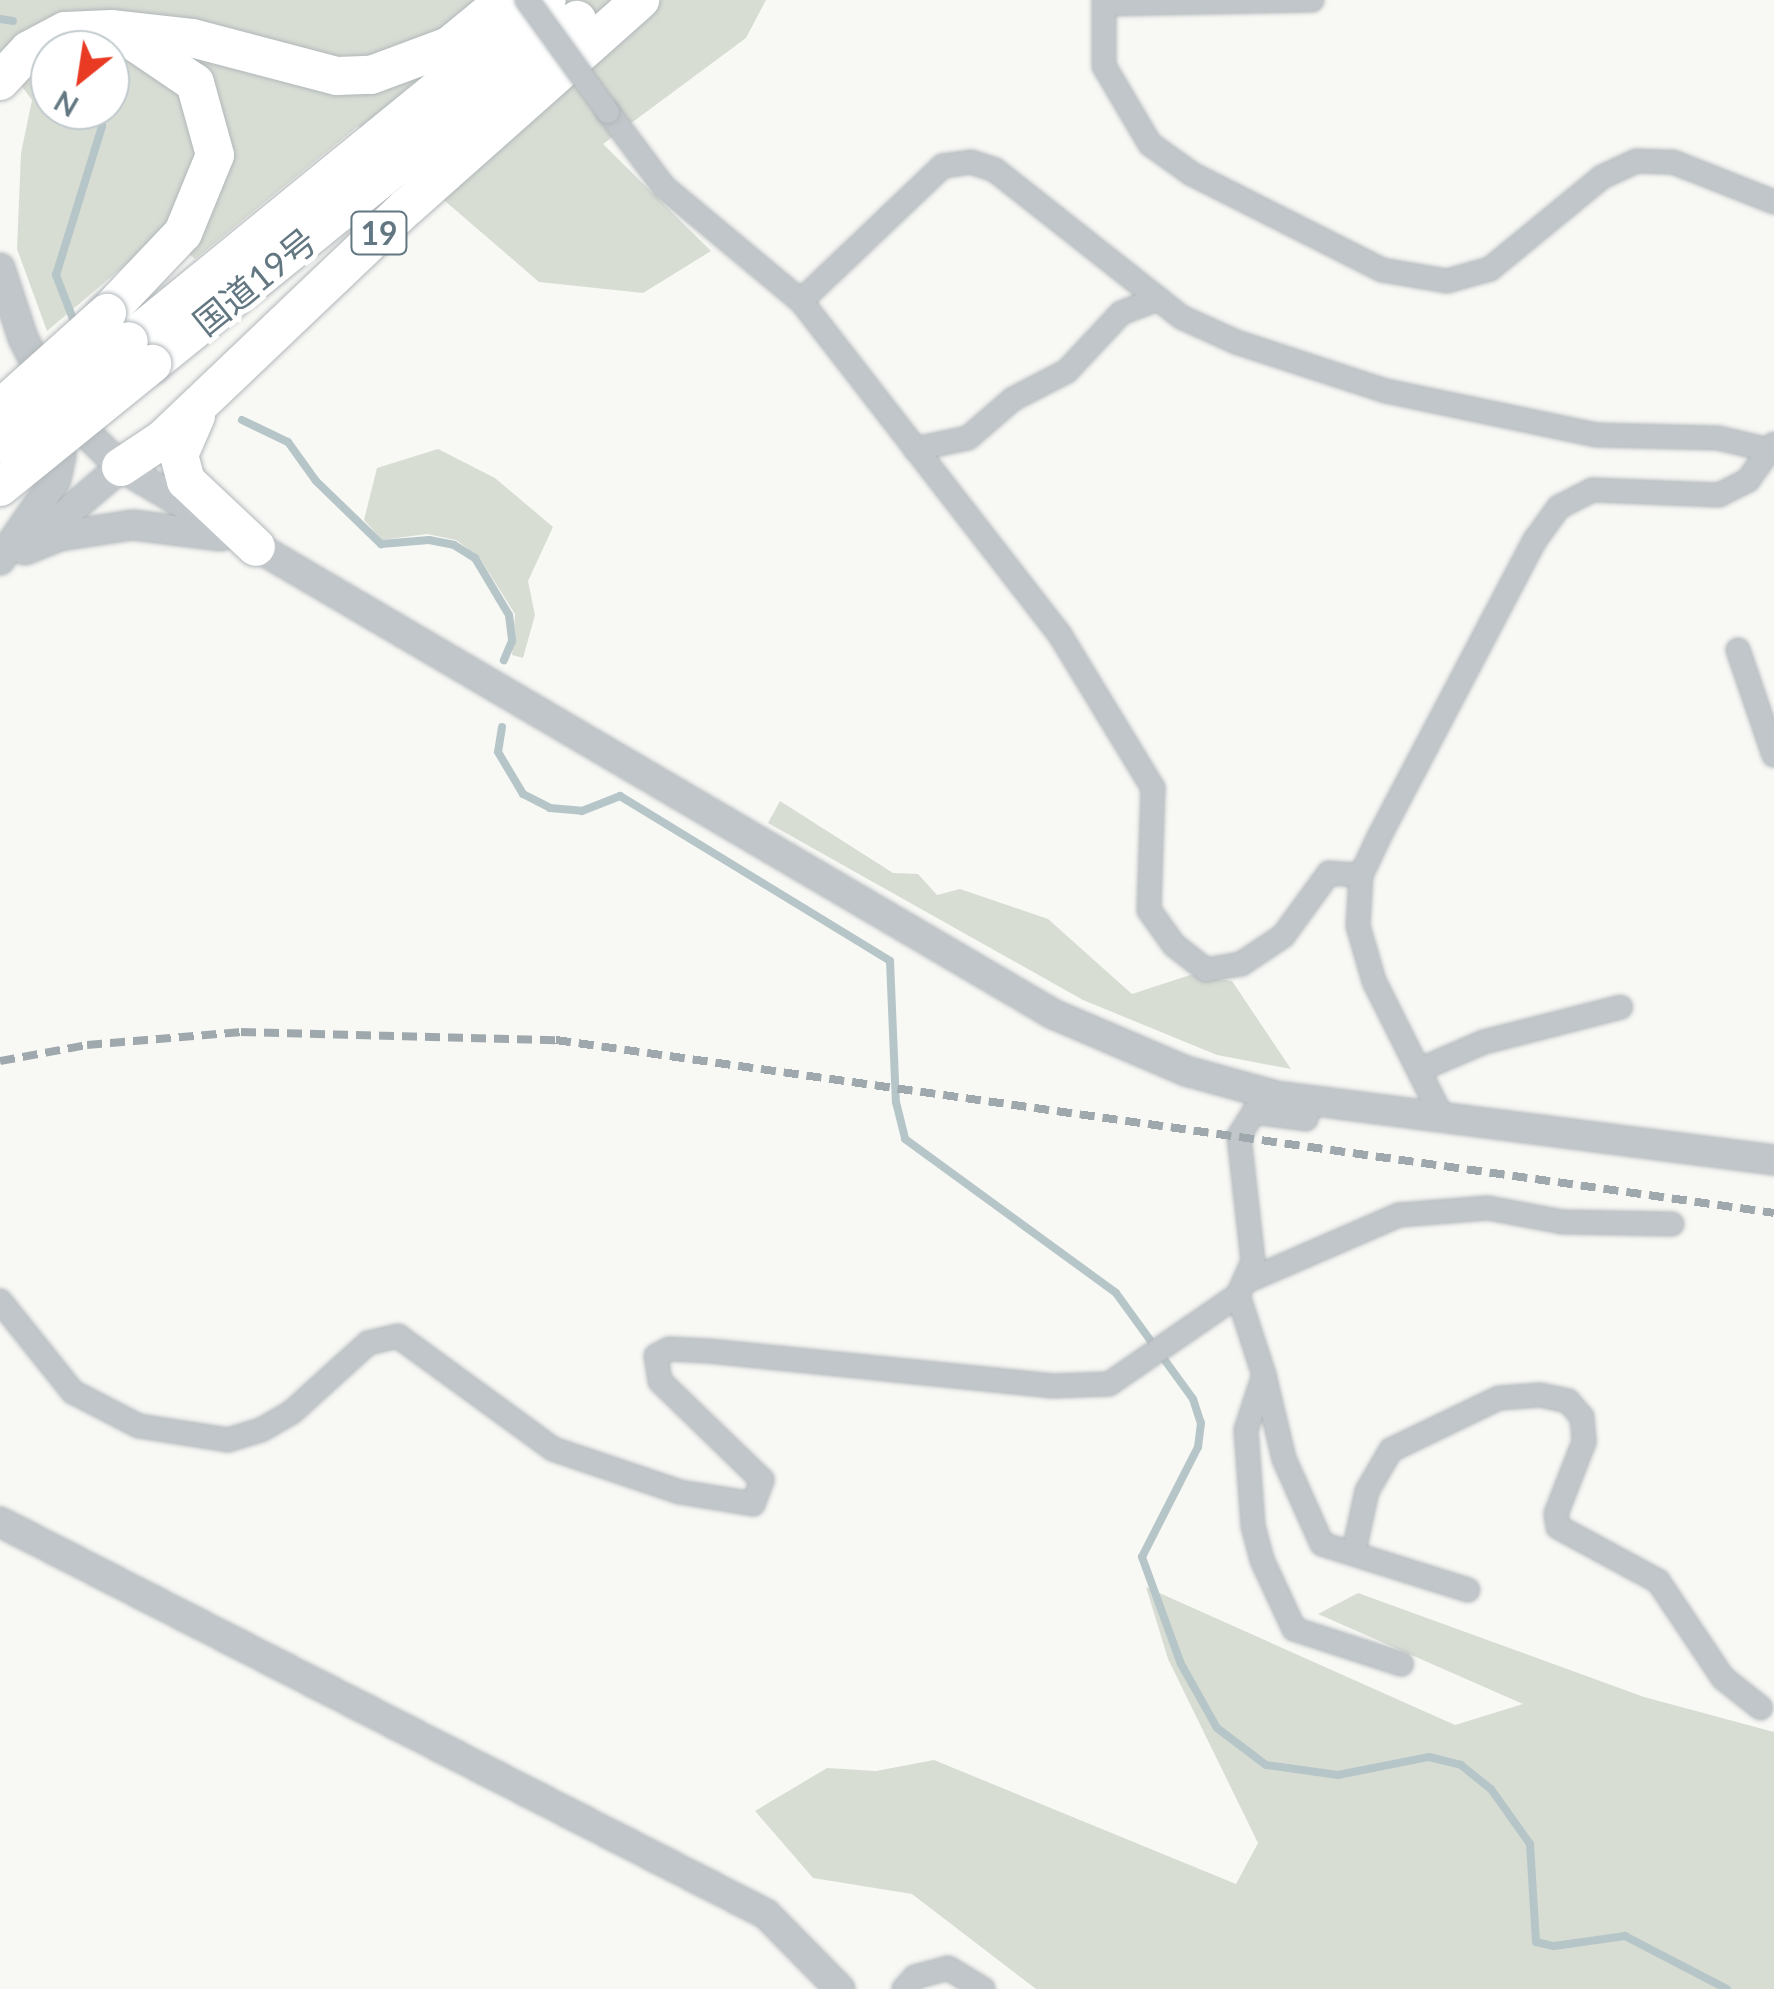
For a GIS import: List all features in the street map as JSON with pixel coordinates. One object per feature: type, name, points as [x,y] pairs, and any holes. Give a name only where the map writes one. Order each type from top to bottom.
[{"type":"highway","points":[[130,32],[192,38],[337,76],[371,74],[448,46],[505,0]]},
{"type":"highway","name":"国道19号","points":[[0,443],[547,0]]},
{"type":"highway","name":"国道19号","points":[[0,487],[129,339],[602,0]]},
{"type":"highway","name":"19","points":[[121,468],[208,397],[406,207],[640,0]]},
{"type":"highway","name":"19","points":[[0,409],[129,339],[183,233],[216,155],[195,83],[153,49],[130,39]]},
{"type":"highway","points":[[0,81],[30,49]]},
{"type":"highway","points":[[208,397],[184,440],[180,466],[196,497],[256,547]]},
{"type":"street","points":[[527,0],[664,187],[801,302],[1060,634],[1153,788],[1148,910],[1174,945],[1206,970],[1240,964],[1284,936],[1329,873],[1361,875]]},
{"type":"street","points":[[1312,0],[1104,2],[1104,66],[1150,144],[1192,174],[1382,270],[1447,281],[1490,269],[1602,177],[1636,162],[1673,162],[1774,202]]},
{"type":"street","points":[[801,302],[943,166],[971,162],[995,170],[1158,300],[1236,342],[1386,391],[1596,435],[1718,438],[1773,448],[1748,480],[1719,495],[1592,490],[1559,507],[1535,540],[1361,875],[1358,926],[1374,981],[1444,1120]]},
{"type":"street","points":[[0,268],[17,322],[55,402],[121,468],[1052,1014],[1186,1071],[1310,1101],[1774,1160]]},
{"type":"street","points":[[915,449],[968,438],[1013,400],[1067,371],[1121,313],[1158,300]]},
{"type":"street","points":[[0,572],[51,488],[61,455],[19,364],[17,322]]},
{"type":"street","points":[[12,555],[121,468]]},
{"type":"street","points":[[12,555],[132,525],[200,529],[256,547]]},
{"type":"street","points":[[1738,650],[1774,754]]},
{"type":"street","points":[[1419,1070],[1484,1042],[1620,1007]]},
{"type":"street","points":[[1310,1101],[1306,1119],[1254,1112],[1239,1136],[1253,1261],[1243,1288],[1284,1459],[1322,1544],[1468,1590]]},
{"type":"street","points":[[0,1301],[73,1392],[139,1426],[228,1440],[261,1430],[292,1412],[368,1343],[398,1336],[553,1449],[680,1492],[753,1504],[762,1480],[660,1381],[656,1356],[669,1349],[709,1351],[1087,1388],[1126,1376],[1243,1288],[1357,1228],[1417,1212],[1488,1208],[1564,1222],[1672,1224]]},
{"type":"street","points":[[1264,1375],[1246,1430],[1252,1526],[1294,1630],[1402,1664]]},
{"type":"street","points":[[1354,1551],[1367,1491],[1391,1450],[1499,1398],[1540,1395],[1568,1401],[1582,1417],[1584,1442],[1556,1514],[1558,1526],[1658,1581],[1712,1664],[1761,1708]]},
{"type":"street","points":[[0,1522],[766,1914],[840,1989]]},
{"type":"street","points":[[904,1989],[914,1977],[948,1968],[982,1989]]},
{"type":"shaded area","points":[[0,0],[766,0],[746,38],[603,144],[711,251],[643,293],[539,282],[358,126],[195,259],[163,233],[47,331],[17,249],[21,153],[30,110],[30,130],[130,130],[130,30],[30,30],[30,97],[0,57]]},
{"type":"shaded area","points":[[438,449],[495,478],[553,527],[528,581],[535,615],[523,658],[512,655],[515,614],[479,557],[456,540],[427,534],[382,540],[364,520],[377,468]]},
{"type":"shaded area","points":[[780,801],[893,873],[918,874],[937,895],[960,889],[1048,919],[1132,994],[1190,975],[1232,981],[1291,1069],[1217,1055],[1083,1000],[768,823]]},
{"type":"shaded area","points":[[1146,1587],[1455,1725],[1523,1704],[1318,1614],[1358,1593],[1644,1697],[1774,1732],[1774,1989],[1036,1989],[912,1894],[813,1878],[755,1811],[827,1768],[876,1771],[934,1760],[1236,1884],[1258,1843],[1168,1659]]},
{"type":"waterway","points":[[0,19],[13,21]]},
{"type":"waterway","points":[[75,324],[56,275],[101,130]]},
{"type":"waterway","points":[[242,420],[288,442],[316,481],[381,544],[429,540],[454,545],[475,558],[509,615],[512,641],[504,660]]},
{"type":"waterway","points":[[502,727],[498,752],[523,794],[550,808],[582,811],[620,796],[890,961],[896,1102],[905,1139],[1116,1293],[1193,1399],[1201,1423],[1198,1447],[1142,1557],[1181,1664],[1217,1728],[1266,1765],[1338,1775],[1429,1757],[1461,1765],[1491,1789],[1530,1844],[1536,1942],[1554,1946],[1625,1936],[1727,1989]]},
{"type":"railway","points":[[0,1061],[87,1045],[241,1032],[556,1040],[1774,1213]]}]
